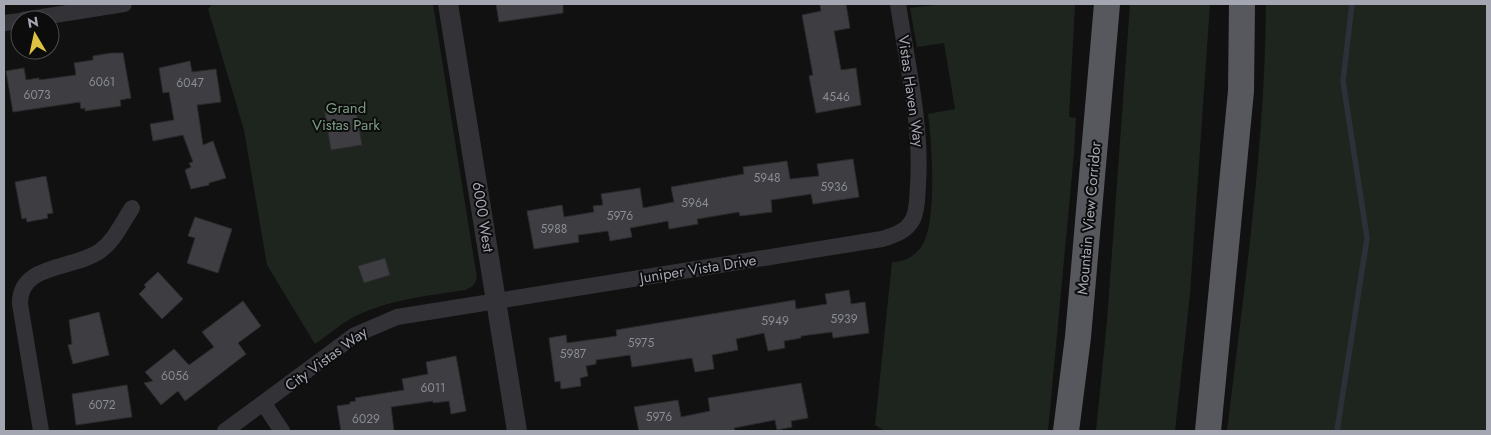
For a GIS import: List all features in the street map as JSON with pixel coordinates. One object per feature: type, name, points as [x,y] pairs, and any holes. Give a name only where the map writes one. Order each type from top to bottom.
[{"type":"highway","name":"Mountain View Corridor","points":[[1066,431],[1080,317],[1107,4]]},
{"type":"highway","points":[[1208,431],[1241,91],[1242,4]]},
{"type":"street","points":[[60,14],[124,4]]},
{"type":"street","name":"6000 West","points":[[448,4],[517,431]]},
{"type":"street","name":"Vistas Haven Way","points":[[898,4],[917,119],[920,153],[916,210],[910,223],[900,233]]},
{"type":"street","points":[[41,431],[20,304],[21,290],[24,284],[38,274],[76,262],[98,252],[114,236],[132,208]]},
{"type":"street","name":"Juniper Vista Drive","points":[[496,301],[882,238],[900,233]]},
{"type":"street","name":"City Vistas Way","points":[[225,431],[264,404],[342,344],[382,322],[414,313],[496,301]]},
{"type":"street","points":[[264,404],[282,431]]},
{"type":"green space","name":"Grand Vistas Park","points":[[212,4],[433,4],[477,278],[473,286],[465,290],[377,307],[350,319],[315,344],[267,265],[244,130],[208,9]]},
{"type":"green space","points":[[943,4],[1075,4],[1069,117],[1076,118],[1074,153],[1048,431],[885,431],[875,425],[892,262],[910,258],[917,252],[923,244],[930,217],[932,161],[928,114],[955,109],[944,43],[917,47],[910,8]]},
{"type":"green space","points":[[1130,4],[1210,4],[1190,294],[1175,431],[1096,431],[1107,321]]},
{"type":"green space","points":[[1266,4],[1487,4],[1487,431],[1227,431],[1258,165],[1265,58]]},
{"type":"building","points":[[496,4],[563,4],[563,13],[499,22]]},
{"type":"building","points":[[820,4],[846,4],[850,28],[834,31],[841,70],[856,68],[861,105],[816,113],[809,76],[813,75],[802,15],[821,11]]},
{"type":"building","points":[[123,53],[131,98],[120,100],[121,106],[85,111],[85,108],[81,109],[80,102],[13,112],[6,71],[24,68],[26,80],[76,75],[74,63],[93,60],[93,56]]},
{"type":"building","points":[[190,61],[192,72],[216,69],[221,102],[197,105],[203,145],[213,141],[226,178],[209,183],[209,185],[191,189],[185,170],[191,167],[189,163],[193,162],[183,135],[153,141],[150,124],[174,120],[169,92],[163,93],[159,68]]},
{"type":"building","points":[[355,103],[362,145],[331,150],[324,108]]},
{"type":"building","points":[[853,159],[859,197],[813,204],[811,194],[771,200],[772,212],[740,216],[739,212],[697,219],[698,224],[669,229],[668,221],[630,228],[632,237],[610,241],[608,231],[578,235],[579,242],[534,249],[527,211],[562,205],[564,217],[594,212],[593,206],[603,205],[601,194],[640,188],[643,208],[674,202],[671,187],[744,174],[743,167],[787,161],[790,179],[819,176],[817,164]]},
{"type":"building","points":[[46,176],[53,213],[47,214],[48,218],[27,222],[26,218],[22,219],[15,182]]},
{"type":"building","points":[[195,217],[232,229],[218,273],[187,263],[195,238],[188,236]]},
{"type":"building","points":[[385,258],[390,275],[364,283],[358,266]]},
{"type":"building","points":[[158,272],[183,299],[162,319],[139,294],[146,287],[144,285]]},
{"type":"building","points":[[849,290],[851,304],[865,302],[869,333],[833,338],[832,332],[801,336],[801,338],[784,341],[785,348],[768,351],[764,333],[736,339],[738,350],[712,355],[714,369],[695,372],[692,358],[632,367],[630,355],[596,360],[596,364],[586,366],[588,376],[580,378],[581,386],[561,389],[560,381],[555,382],[549,338],[566,335],[567,343],[617,336],[616,330],[795,300],[796,309],[827,304],[825,294]]},
{"type":"building","points":[[243,301],[261,326],[238,343],[246,354],[185,401],[178,391],[161,405],[144,383],[153,381],[145,372],[174,349],[189,365],[214,347],[202,332]]},
{"type":"building","points":[[99,312],[109,355],[73,364],[68,345],[72,344],[69,320]]},
{"type":"building","points":[[456,356],[466,411],[451,414],[449,401],[433,403],[433,401],[391,407],[394,431],[341,431],[337,406],[350,404],[350,402],[356,401],[355,398],[404,390],[402,379],[428,374],[426,362]]},
{"type":"building","points":[[801,383],[808,418],[791,421],[792,427],[777,430],[775,420],[734,428],[735,431],[639,431],[634,407],[678,400],[681,417],[710,411],[708,398]]},
{"type":"building","points":[[127,385],[132,417],[76,425],[72,394]]},
{"type":"waterway","points":[[1337,431],[1367,238],[1343,81],[1352,4]]}]
